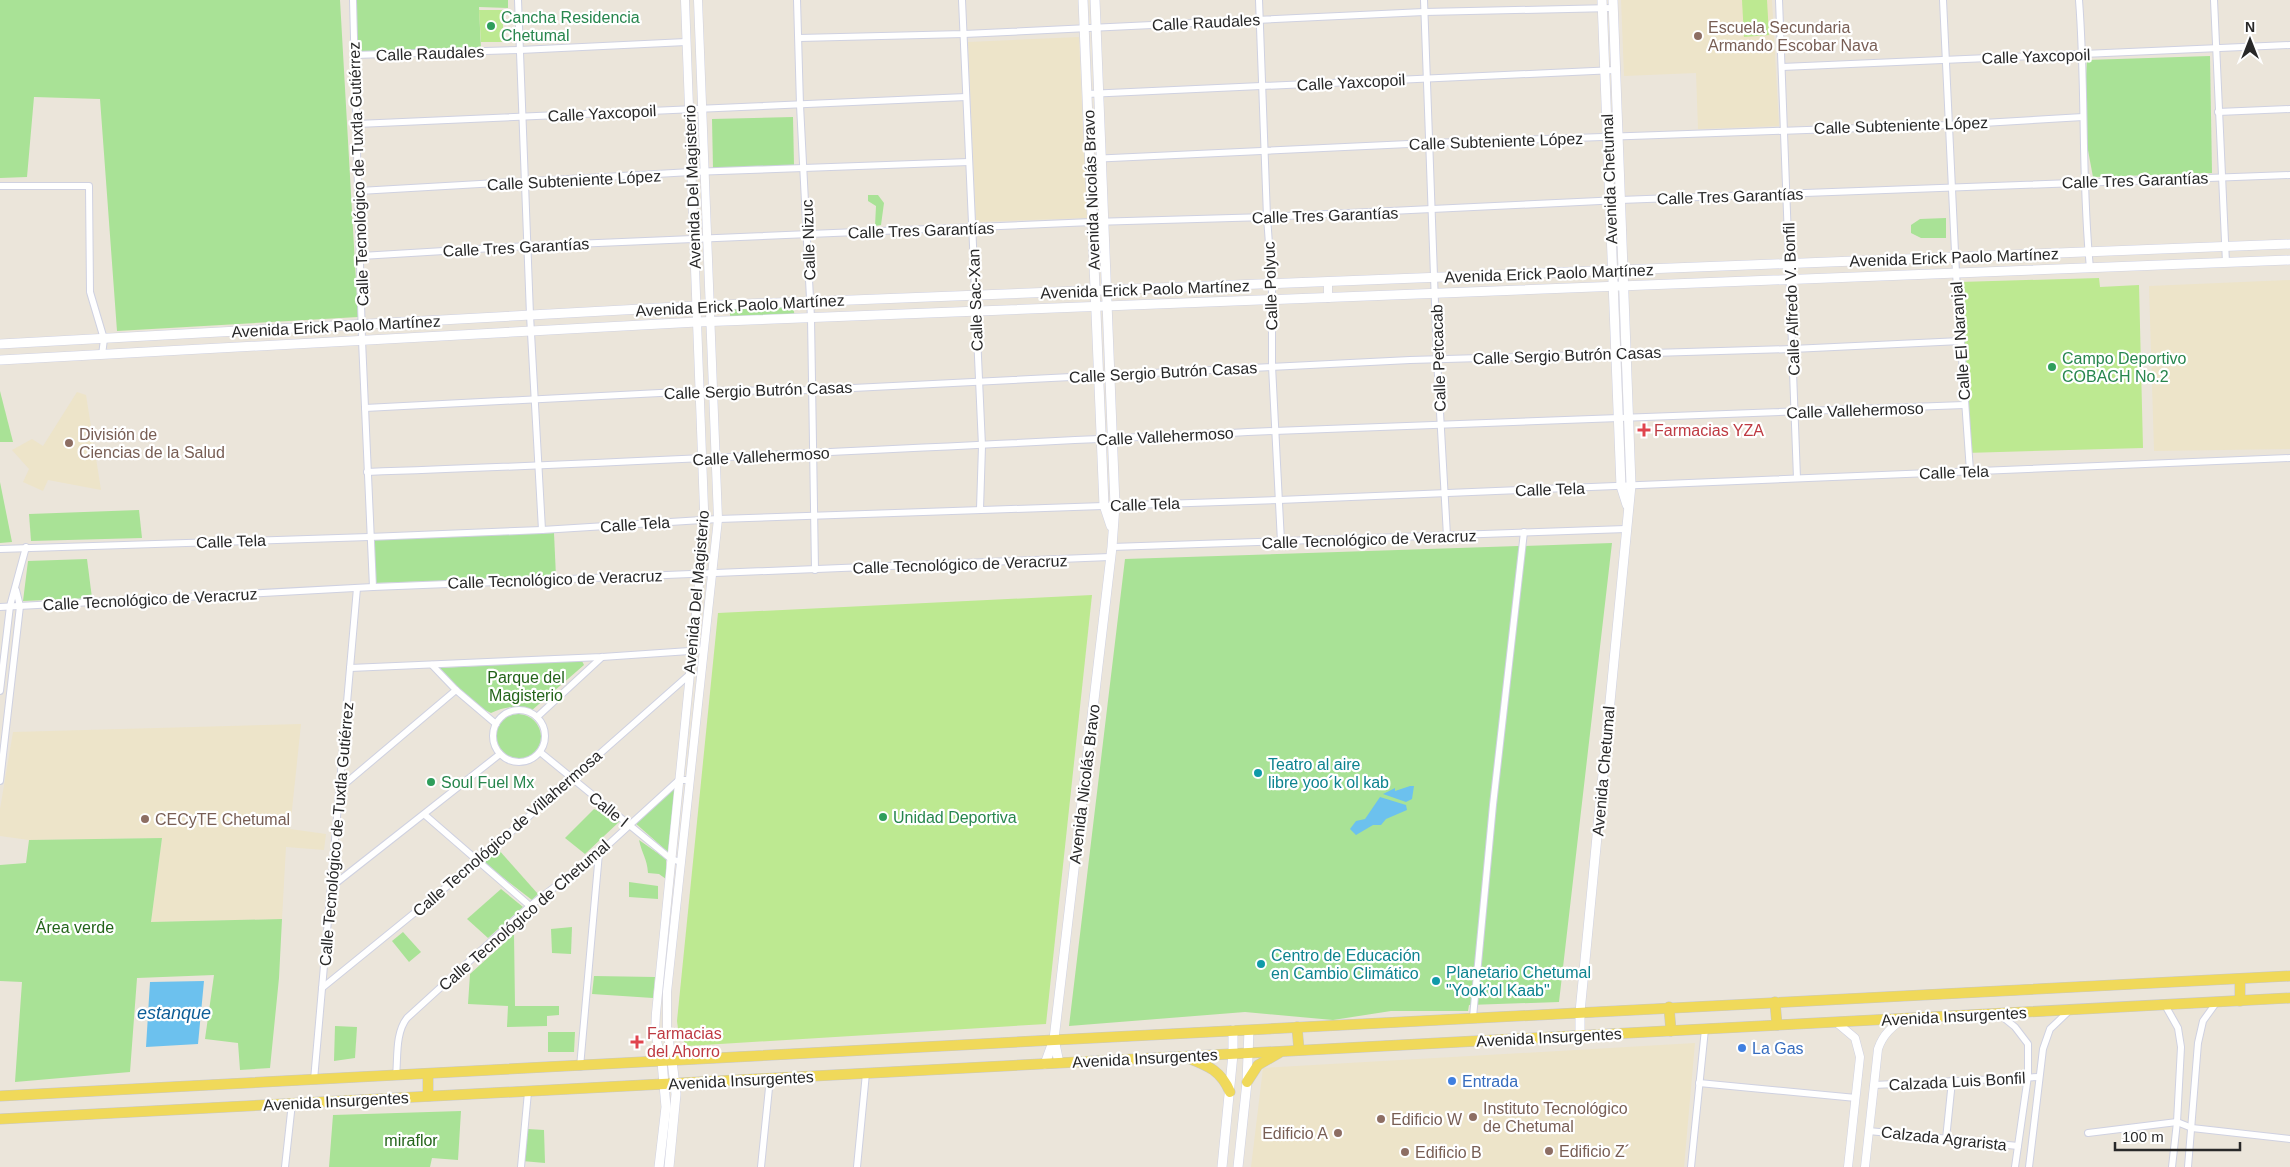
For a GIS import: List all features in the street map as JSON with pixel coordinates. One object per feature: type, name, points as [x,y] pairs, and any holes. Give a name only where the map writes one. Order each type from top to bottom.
[{"type":"main road","name":"Avenida Nicolás Bravo","points":[[1083,0],[1104,505],[1112,528]]},
{"type":"main road","name":"Avenida Nicolás Bravo","points":[[1045,1064],[1054,1039],[1112,547],[1114,505],[1094,0]]},
{"type":"main road","name":"Avenida Chetumal","points":[[1602,4],[1618,418],[1626,485]]},
{"type":"main road","name":"Avenida Chetumal","points":[[1580,1035],[1580,1012],[1627,508],[1628,418],[1613,4]]},
{"type":"main road","name":"Avenida Erick Paolo Martínez","points":[[0,344],[696,306],[2290,244]]},
{"type":"main road","name":"Avenida Erick Paolo Martínez","points":[[0,360],[697,322],[2290,260]]},
{"type":"main road","name":"Avenida Insurgentes","points":[[0,1096],[580,1067],[1473,1017],[2290,976]]},
{"type":"main road","points":[[2240,979],[2240,1001]]},
{"type":"main road","name":"Avenida Insurgentes","points":[[0,1119],[2290,998]]},
{"type":"main road","points":[[1775,1002],[1777,1025]]},
{"type":"main road","points":[[1669,1008],[1671,1030]]},
{"type":"main road","points":[[1297,1027],[1299,1050]]},
{"type":"main road","points":[[1222,1167],[1230,1092],[1233,1030]]},
{"type":"main road","points":[[1238,1167],[1247,1082],[1249,1030]]},
{"type":"main road","name":"Avenida Nicolás Bravo","points":[[1054,1039],[1059,1063]]},
{"type":"main road","points":[[1247,1082],[1258,1065],[1285,1051]]},
{"type":"main road","points":[[1184,1057],[1211,1066],[1219,1072],[1230,1092]]},
{"type":"main road","points":[[667,1061],[675,1108],[669,1167]]},
{"type":"main road","points":[[428,1075],[428,1096]]},
{"type":"main road","points":[[659,1167],[670,1083]]},
{"type":"street","name":"Calle Tecnológico de Tuxtla Gutiérrez","points":[[352,0],[369,537],[373,587]]},
{"type":"street","points":[[518,0],[530,316],[542,530]]},
{"type":"street","name":"Avenida Del Magisterio","points":[[667,1061],[655,1033],[656,1013],[704,520],[685,0]]},
{"type":"street","name":"Avenida Del Magisterio","points":[[667,1061],[667,992],[718,519],[698,0]]},
{"type":"street","name":"Calle Nizuc","points":[[797,0],[800,105],[811,318],[815,452],[815,570]]},
{"type":"street","name":"Calle Sac-Xan","points":[[962,0],[975,295],[974,312],[982,446],[980,509]]},
{"type":"street","name":"Calle Polyuc","points":[[1259,0],[1267,218],[1272,284],[1272,366],[1281,542]]},
{"type":"street","name":"Calle Petcacab","points":[[1424,0],[1437,359],[1447,536]]},
{"type":"street","name":"Calle Alfredo V. Bonfil","points":[[1779,0],[1790,263],[1796,478]]},
{"type":"street","name":"Calle El Naranjal","points":[[1943,0],[1951,188],[1964,405],[1970,471]]},
{"type":"street","points":[[2080,0],[2083,54],[2084,182],[2090,268]]},
{"type":"street","points":[[2214,0],[2226,262]]},
{"type":"street","name":"Calle Raudales","points":[[799,38],[964,34],[1613,4]]},
{"type":"street","name":"Calle Raudales","points":[[354,55],[686,42]]},
{"type":"street","name":"Calle Yaxcopoil","points":[[1782,67],[2290,45]]},
{"type":"street","name":"Calle Yaxcopoil","points":[[1087,94],[1615,70]]},
{"type":"street","name":"Calle Yaxcopoil","points":[[356,124],[689,108],[966,98]]},
{"type":"street","points":[[2218,112],[2290,109]]},
{"type":"street","name":"Calle Subteniente López","points":[[1090,159],[1430,142],[1949,125],[2083,117]]},
{"type":"street","name":"Calle Subteniente López","points":[[359,191],[691,172],[969,162]]},
{"type":"street","name":"Calle Tres Garantías","points":[[361,256],[706,238],[1092,222],[1267,218],[1620,200],[2290,175]]},
{"type":"street","points":[[0,186],[88,186],[90,292],[104,339],[102,354]]},
{"type":"street","points":[[1328,282],[1328,298]]},
{"type":"street","name":"Calle Sergio Butrón Casas","points":[[365,408],[699,391],[712,393],[813,390],[978,380],[1437,359],[1792,349],[1961,341]]},
{"type":"street","name":"Calle Vallehermoso","points":[[367,472],[702,459],[1276,431],[1795,413],[1964,405]]},
{"type":"street","name":"Calle Tela","points":[[0,548],[369,537],[542,530],[815,515],[1279,500],[2290,458]]},
{"type":"street","name":"Calle Tecnológico de Veracruz","points":[[1112,547],[1626,529]]},
{"type":"street","points":[[1473,1017],[1493,805],[1524,532]]},
{"type":"street","points":[[0,691],[10,606],[16,590],[26,548]]},
{"type":"street","name":"Calle Tecnológico de Veracruz","points":[[0,607],[373,587],[1110,557]]},
{"type":"street","name":"Calle Tecnológico de Tuxtla Gutiérrez","points":[[314,1080],[357,588]]},
{"type":"street","points":[[0,781],[3,726],[20,606],[16,590]]},
{"type":"street","points":[[350,668],[602,657],[692,649],[704,650]]},
{"type":"street","points":[[537,718],[602,657]]},
{"type":"street","points":[[432,665],[456,690],[496,724]]},
{"type":"street","name":"Calle Tecnológico de Villahermosa","points":[[322,988],[477,862],[690,675]]},
{"type":"street","points":[[340,788],[456,690]]},
{"type":"street","points":[[515,711],[530,713],[537,718],[542,723],[545,738],[540,752],[533,758],[516,762],[500,754],[493,740],[496,724],[507,713],[515,711]]},
{"type":"street","name":"Calle I","points":[[540,752],[671,859],[681,862]]},
{"type":"street","points":[[331,887],[500,754]]},
{"type":"street","points":[[679,780],[690,780]]},
{"type":"street","name":"Calle Tecnológico de Chetumal","points":[[396,1076],[402,1025],[407,1018],[530,906],[599,853],[679,780]]},
{"type":"street","points":[[425,814],[477,862],[530,906]]},
{"type":"street","points":[[580,1067],[599,853]]},
{"type":"street","points":[[2188,1167],[2198,1043],[2203,1021],[2216,1003]]},
{"type":"street","points":[[2165,1005],[2178,1028],[2182,1047],[2172,1167]]},
{"type":"street","points":[[2029,1167],[2042,1050],[2050,1029],[2070,1010]]},
{"type":"street","points":[[1998,1014],[2015,1026],[2028,1044],[2028,1076],[2015,1167]]},
{"type":"street","points":[[1865,1167],[1876,1064],[1882,1039],[1889,1030],[1904,1018]]},
{"type":"street","points":[[1836,1022],[1855,1038],[1858,1048],[1859,1068],[1848,1167]]},
{"type":"street","points":[[1691,1167],[1705,1029]]},
{"type":"street","points":[[857,1167],[866,1073]]},
{"type":"street","name":"Calzada Luis Bonfil","points":[[1874,1085],[2028,1076],[2039,1077]]},
{"type":"street","points":[[761,1167],[770,1078]]},
{"type":"street","points":[[1946,1139],[1952,1081]]},
{"type":"street","points":[[1700,1083],[1856,1098]]},
{"type":"street","points":[[521,1167],[528,1092]]},
{"type":"street","points":[[285,1167],[292,1103]]},
{"type":"street","points":[[2088,1133],[2177,1122],[2192,1128],[2290,1139]]},
{"type":"street","name":"Calzada Agrarista","points":[[1869,1131],[2018,1146]]},
{"type":"shaded area","name":"Escuela Secundaria Armando Escobar Nava","points":[[1621,0],[1772,0],[1779,126],[1698,129],[1696,73],[1624,76]]},
{"type":"shaded area","points":[[1079,37],[1087,218],[976,222],[968,42]]},
{"type":"shaded area","points":[[2290,280],[2290,449],[2154,451],[2149,286]]},
{"type":"shaded area","name":"División de Ciencias de la Salud","points":[[77,392],[86,395],[101,490],[48,480],[43,491],[23,482],[29,469],[12,450],[32,439],[43,446]]},
{"type":"shaded area","name":"CECyTE Chetumal","points":[[301,724],[290,829],[326,834],[324,850],[286,847],[282,919],[151,922],[162,838],[29,840],[0,836],[0,809],[13,732]]},
{"type":"shaded area","name":"Instituto Tecnológico de Chetumal","points":[[1695,1043],[1684,1167],[1251,1167],[1263,1068]]},
{"type":"green space","points":[[0,0],[340,0],[358,317],[117,331],[100,99],[34,97],[27,177],[0,178]]},
{"type":"green space","points":[[354,0],[508,0],[508,8],[479,7],[481,49],[356,53]]},
{"type":"green space","points":[[1742,0],[1767,0],[1769,35],[1744,37]]},
{"type":"green space","name":"Cancha Residencia Chetumal","points":[[479,10],[502,10],[504,42],[481,42]]},
{"type":"green space","points":[[2210,56],[2212,173],[2093,177],[2083,124],[2087,60]]},
{"type":"green space","points":[[793,117],[794,165],[713,169],[712,119]]},
{"type":"green space","points":[[868,195],[878,195],[884,203],[881,225],[875,226],[876,206],[868,201]]},
{"type":"green space","points":[[1946,218],[1946,238],[1921,238],[1911,233],[1911,225],[1920,219]]},
{"type":"green space","name":"Campo Deportivo COBACH No.2","points":[[2099,278],[2100,287],[2139,285],[2143,448],[1965,453],[1960,282]]},
{"type":"green space","points":[[793,307],[795,317],[730,319],[730,308]]},
{"type":"green space","points":[[0,391],[13,442],[0,442]]},
{"type":"green space","points":[[0,482],[12,542],[0,543]]},
{"type":"green space","points":[[139,510],[142,538],[31,541],[29,514]]},
{"type":"green space","points":[[554,533],[556,577],[375,583],[372,540]]},
{"type":"green space","points":[[1612,543],[1559,1002],[1469,1005],[1468,1011],[1391,1011],[1333,1020],[1245,1012],[1069,1026],[1125,559]]},
{"type":"green space","points":[[87,559],[92,598],[23,601],[28,561]]},
{"type":"green space","name":"Unidad Deportiva","points":[[1092,595],[1046,1024],[688,1046],[679,1036],[677,1021],[718,613]]},
{"type":"green space","name":"Parque del Magisterio","points":[[582,661],[584,665],[531,711],[511,707],[491,713],[479,707],[438,668]]},
{"type":"green space","points":[[514,714],[522,714],[531,718],[537,724],[541,737],[537,750],[531,756],[522,760],[514,760],[505,756],[499,750],[495,741],[495,733],[499,724],[505,718]]},
{"type":"green space","points":[[675,786],[668,852],[634,822]]},
{"type":"green space","points":[[594,809],[620,821],[585,854],[565,838]]},
{"type":"green space","name":"Área verde","points":[[162,838],[151,922],[282,919],[279,978],[270,1068],[240,1070],[238,1043],[205,1039],[214,975],[137,978],[130,1072],[15,1082],[22,982],[0,981],[0,865],[26,863],[29,840]]},
{"type":"green space","points":[[639,840],[666,859],[666,879],[659,874],[648,873],[647,863]]},
{"type":"green space","points":[[498,849],[538,894],[532,900],[483,862]]},
{"type":"green space","points":[[629,882],[658,886],[658,899],[629,897]]},
{"type":"green space","points":[[501,889],[523,907],[488,938],[467,919]]},
{"type":"green space","points":[[572,927],[571,954],[552,953],[551,929]]},
{"type":"green space","points":[[403,932],[421,952],[409,962],[392,941]]},
{"type":"green space","points":[[514,934],[515,1006],[559,1006],[559,1015],[547,1016],[547,1026],[507,1027],[508,1006],[468,1004],[470,974]]},
{"type":"green space","points":[[594,976],[655,977],[653,998],[592,994]]},
{"type":"green space","points":[[335,1026],[357,1027],[355,1058],[334,1061]]},
{"type":"green space","points":[[548,1032],[575,1032],[574,1052],[548,1052]]},
{"type":"green space","name":"miraflor","points":[[461,1111],[458,1160],[432,1158],[430,1167],[329,1167],[333,1115]]},
{"type":"green space","points":[[528,1129],[544,1130],[545,1163],[522,1161]]},
{"type":"water","points":[[1414,786],[1412,799],[1406,802],[1383,794],[1395,788],[1395,791]]},
{"type":"water","points":[[1380,797],[1406,805],[1407,810],[1386,819],[1381,825],[1373,825],[1356,835],[1350,829],[1356,821],[1365,819]]},
{"type":"water","name":"estanque","points":[[204,981],[198,1044],[146,1047],[150,982]]},
{"type":"place","name":"Cancha Residencia Chetumal","points":[[491,26]]},
{"type":"place","name":"Escuela Secundaria Armando Escobar Nava","points":[[1698,36]]},
{"type":"place","name":"Campo Deportivo COBACH No.2","points":[[2052,367]]},
{"type":"place","name":"Farmacias YZA","points":[[1644,430]]},
{"type":"place","name":"División de Ciencias de la Salud","points":[[69,443]]},
{"type":"place","name":"Teatro al aire libre yoo´k ol kab","points":[[1258,773]]},
{"type":"place","name":"Soul Fuel Mx","points":[[431,782]]},
{"type":"place","name":"Unidad Deportiva","points":[[883,817]]},
{"type":"place","name":"CECyTE Chetumal","points":[[145,819]]},
{"type":"place","name":"Centro de Educación en Cambio Climático","points":[[1261,964]]},
{"type":"place","name":"Planetario Chetumal \"Yook'ol Kaab\"","points":[[1436,981]]},
{"type":"place","name":"Farmacias del Ahorro","points":[[637,1042]]},
{"type":"place","name":"La Gas","points":[[1742,1048]]},
{"type":"place","name":"Entrada","points":[[1452,1081]]},
{"type":"place","name":"Instituto Tecnológico de Chetumal","points":[[1473,1117]]},
{"type":"place","name":"Edificio W","points":[[1381,1119]]},
{"type":"place","name":"Edificio A","points":[[1338,1133]]},
{"type":"place","name":"Edificio Z´","points":[[1549,1151]]},
{"type":"place","name":"Edificio B","points":[[1405,1152]]}]
